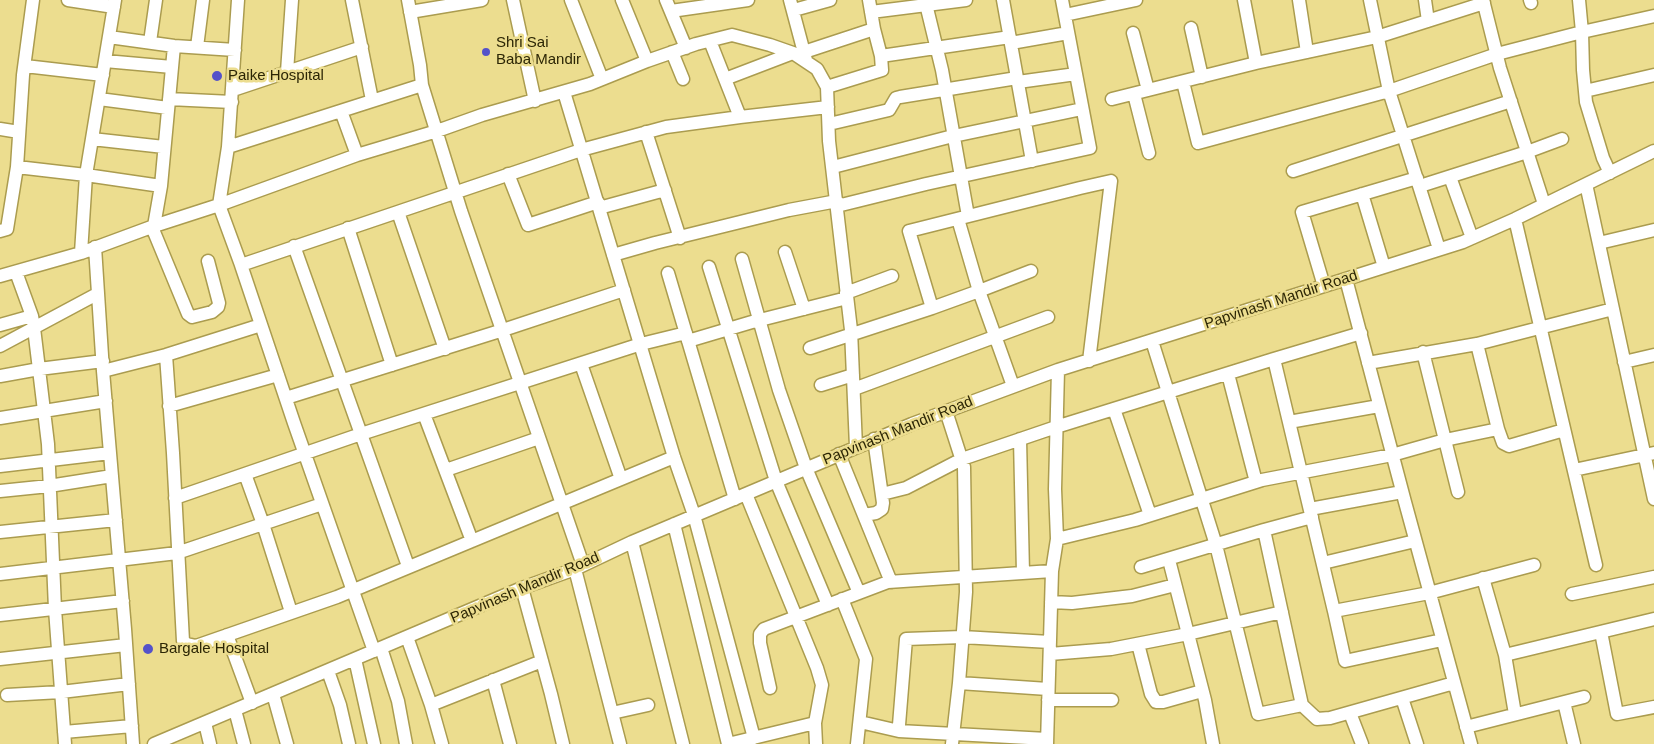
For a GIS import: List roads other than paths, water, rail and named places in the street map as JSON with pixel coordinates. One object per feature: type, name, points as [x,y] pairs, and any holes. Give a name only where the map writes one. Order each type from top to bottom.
[{"type":"street","points":[[0,231],[6,229],[6,198],[16,167],[33,0]]},
{"type":"street","points":[[68,0],[114,3],[86,175],[81,253]]},
{"type":"street","points":[[150,42],[156,0]]},
{"type":"street","points":[[197,47],[203,0]]},
{"type":"street","points":[[236,0],[235,50],[228,147],[219,205],[353,590],[398,701],[406,744]]},
{"type":"street","points":[[286,72],[292,0]]},
{"type":"street","points":[[352,0],[372,100]]},
{"type":"street","points":[[482,0],[409,6],[422,84],[455,192],[562,504],[579,567],[620,744]]},
{"type":"street","points":[[513,0],[535,101]]},
{"type":"street","points":[[571,0],[602,79]]},
{"type":"street","points":[[622,0],[647,61]]},
{"type":"street","points":[[686,48],[669,6],[748,0]]},
{"type":"street","points":[[801,56],[792,5],[830,0]]},
{"type":"street","points":[[827,87],[882,70],[881,56],[870,6],[966,0]]},
{"type":"street","points":[[1003,0],[1032,161]]},
{"type":"street","points":[[613,255],[789,210],[837,203],[1090,148],[1062,0]]},
{"type":"street","points":[[1065,15],[1082,6],[1136,0]]},
{"type":"street","points":[[1244,0],[1256,63]]},
{"type":"street","points":[[1299,0],[1307,52]]},
{"type":"street","points":[[1370,0],[1389,91],[1439,249]]},
{"type":"street","points":[[1425,0],[1428,21]]},
{"type":"street","points":[[1579,0],[1586,102],[1610,173]]},
{"type":"street","points":[[1112,99],[1256,63],[1377,37],[1483,2],[1511,101],[1544,204]]},
{"type":"street","points":[[926,3],[945,89],[961,176],[963,218],[979,291],[1013,386]]},
{"type":"street","points":[[1183,82],[1198,142],[1389,91],[1497,54],[1654,16]]},
{"type":"street","points":[[1191,28],[1202,77]]},
{"type":"street","points":[[725,79],[801,56],[874,29]]},
{"type":"street","points":[[1133,33],[1148,90]]},
{"type":"street","points":[[881,56],[936,47],[1068,34]]},
{"type":"street","points":[[0,276],[81,253],[357,155],[437,132],[482,115],[564,92],[672,52],[732,35],[801,56],[817,69],[827,87],[833,167],[851,334],[856,447]]},
{"type":"street","points":[[109,37],[174,46],[235,50]]},
{"type":"street","points":[[710,41],[740,117]]},
{"type":"street","points":[[174,46],[161,186],[153,226],[188,314],[192,317],[212,312],[218,307],[219,303],[208,261]]},
{"type":"street","points":[[99,99],[168,103],[232,96],[286,72],[362,47]]},
{"type":"street","points":[[672,52],[683,79]]},
{"type":"street","points":[[106,61],[172,67]]},
{"type":"street","points":[[25,66],[103,74]]},
{"type":"street","points":[[829,124],[888,110],[896,98],[900,97],[945,89],[1076,74]]},
{"type":"street","points":[[1585,91],[1654,75]]},
{"type":"street","points":[[228,147],[422,84]]},
{"type":"street","points":[[564,92],[674,457],[694,515],[746,741]]},
{"type":"street","points":[[1134,94],[1149,152]]},
{"type":"street","points":[[1293,171],[1511,101]]},
{"type":"street","points":[[241,265],[581,150],[646,132],[666,127],[828,107]]},
{"type":"street","points":[[833,167],[953,136],[1082,108]]},
{"type":"street","points":[[341,110],[357,155]]},
{"type":"street","points":[[0,129],[19,132]]},
{"type":"street","points":[[646,132],[680,238]]},
{"type":"street","points":[[1324,286],[1302,212],[1362,194],[1450,177],[1527,152],[1562,138]]},
{"type":"street","points":[[92,139],[164,147]]},
{"type":"street","name":"Papvinash Mandir Road","points":[[154,744],[174,740],[205,722],[522,588],[579,567],[694,515],[874,439],[1058,370],[1472,238],[1654,153]]},
{"type":"street","points":[[16,167],[161,186]]},
{"type":"street","points":[[508,174],[528,225],[598,205],[665,190]]},
{"type":"street","points":[[1450,177],[1472,238]]},
{"type":"street","points":[[932,308],[909,230],[1111,181],[1089,361]]},
{"type":"street","points":[[1586,184],[1624,362],[1649,454],[1654,499]]},
{"type":"street","points":[[1362,194],[1384,267]]},
{"type":"street","points":[[398,212],[445,349]]},
{"type":"street","points":[[1515,219],[1596,564]]},
{"type":"street","points":[[348,228],[392,365]]},
{"type":"street","points":[[1598,243],[1654,230]]},
{"type":"street","points":[[294,246],[408,566]]},
{"type":"street","points":[[95,247],[97,294],[133,744]]},
{"type":"street","points":[[785,252],[804,309]]},
{"type":"street","points":[[742,260],[779,390],[806,468],[858,593]]},
{"type":"street","points":[[709,267],[776,481],[828,605]]},
{"type":"street","points":[[810,348],[932,308],[1031,271]]},
{"type":"street","points":[[16,272],[33,322],[44,411],[55,609],[65,738],[132,726]]},
{"type":"street","points":[[668,273],[687,337],[740,496],[796,617],[822,685],[815,723],[816,744]]},
{"type":"street","points":[[175,498],[361,434],[641,344],[729,329],[804,309],[847,296],[892,276]]},
{"type":"street","points":[[1346,279],[1471,744]]},
{"type":"street","points":[[286,398],[445,349],[624,290]]},
{"type":"street","points":[[0,346],[33,322],[97,294]]},
{"type":"street","points":[[1368,363],[1477,344],[1613,310]]},
{"type":"street","points":[[854,389],[1048,317]]},
{"type":"street","points":[[0,325],[33,322]]},
{"type":"street","points":[[0,376],[39,369],[103,366],[166,355],[261,325]]},
{"type":"street","points":[[882,494],[906,488],[962,459],[1056,426],[1361,333]]},
{"type":"street","points":[[1152,341],[1216,545],[1258,714],[1302,706]]},
{"type":"street","points":[[1477,344],[1503,443],[1509,446],[1564,430]]},
{"type":"street","points":[[1423,352],[1458,492]]},
{"type":"street","points":[[166,355],[183,641],[196,646],[353,590],[674,457]]},
{"type":"street","points":[[1624,362],[1654,355]]},
{"type":"street","points":[[1274,359],[1345,661],[1442,640]]},
{"type":"street","points":[[581,364],[621,479]]},
{"type":"street","points":[[860,722],[899,731],[952,738],[1047,741],[1052,571],[1058,539],[1055,489],[1058,370]]},
{"type":"street","points":[[169,406],[278,374]]},
{"type":"street","points":[[1228,374],[1256,482]]},
{"type":"street","points":[[821,385],[853,375]]},
{"type":"street","points":[[0,418],[106,401]]},
{"type":"street","points":[[1289,422],[1379,406]]},
{"type":"street","points":[[1114,409],[1150,515]]},
{"type":"street","points":[[946,411],[964,467],[965,577],[959,684],[952,738]]},
{"type":"street","points":[[424,414],[472,540]]},
{"type":"street","points":[[1058,539],[1135,520],[1256,482],[1392,455],[1445,440],[1498,429]]},
{"type":"street","points":[[446,470],[539,438]]},
{"type":"street","points":[[864,515],[876,513],[882,509],[882,494],[874,439]]},
{"type":"street","points":[[1020,439],[1022,573]]},
{"type":"street","points":[[0,466],[110,453]]},
{"type":"street","points":[[839,454],[891,582]]},
{"type":"street","points":[[1574,470],[1649,454]]},
{"type":"street","points":[[245,474],[291,612]]},
{"type":"street","points":[[0,491],[49,486],[112,476]]},
{"type":"street","points":[[1142,567],[1264,530],[1311,513],[1402,492]]},
{"type":"street","points":[[0,574],[177,553],[322,504]]},
{"type":"street","points":[[0,532],[116,520]]},
{"type":"street","points":[[674,524],[728,744],[815,723]]},
{"type":"street","points":[[1264,530],[1302,706],[1316,719],[1350,713],[1454,683]]},
{"type":"street","points":[[1322,563],[1415,541]]},
{"type":"street","points":[[632,542],[683,744]]},
{"type":"street","points":[[1169,560],[1202,691],[1213,744]]},
{"type":"street","points":[[1334,611],[1429,593],[1534,565]]},
{"type":"street","points":[[770,688],[760,643],[760,634],[764,629],[891,582],[1052,571]]},
{"type":"street","points":[[1572,594],[1654,577]]},
{"type":"street","points":[[1483,578],[1505,655],[1515,714]]},
{"type":"street","points":[[1051,602],[1072,603],[1132,596],[1175,585]]},
{"type":"street","points":[[522,588],[563,744]]},
{"type":"street","points":[[842,599],[866,659],[857,744]]},
{"type":"street","points":[[0,615],[123,601]]},
{"type":"street","points":[[899,731],[906,639],[962,637],[1050,648],[1111,649],[1188,634],[1282,612]]},
{"type":"street","points":[[1505,655],[1654,619]]},
{"type":"street","points":[[1600,632],[1617,714],[1654,707]]},
{"type":"street","points":[[227,635],[252,703]]},
{"type":"street","points":[[407,637],[431,705],[442,744]]},
{"type":"street","points":[[1138,644],[1151,694],[1156,702],[1163,702],[1202,691]]},
{"type":"street","points":[[0,659],[126,645]]},
{"type":"street","points":[[355,659],[374,744]]},
{"type":"street","points":[[431,705],[542,660]]},
{"type":"street","points":[[328,671],[342,713],[349,744]]},
{"type":"street","points":[[493,680],[510,744]]},
{"type":"street","points":[[7,695],[61,692],[129,684]]},
{"type":"street","points":[[959,684],[1112,700]]},
{"type":"street","points":[[273,694],[288,744]]},
{"type":"street","points":[[1466,726],[1584,697]]},
{"type":"street","points":[[1402,698],[1417,744]]},
{"type":"street","points":[[1564,702],[1574,744]]},
{"type":"street","points":[[612,713],[648,705]]},
{"type":"street","points":[[235,710],[244,744]]},
{"type":"street","points":[[1350,713],[1362,744]]},
{"type":"street","points":[[205,722],[210,744]]},
{"type":"place","name":"Shri Sai Baba Mandir","points":[[486,52]]},
{"type":"place","name":"Paike Hospital","points":[[217,76]]},
{"type":"place","name":"Bargale Hospital","points":[[148,649]]}]
